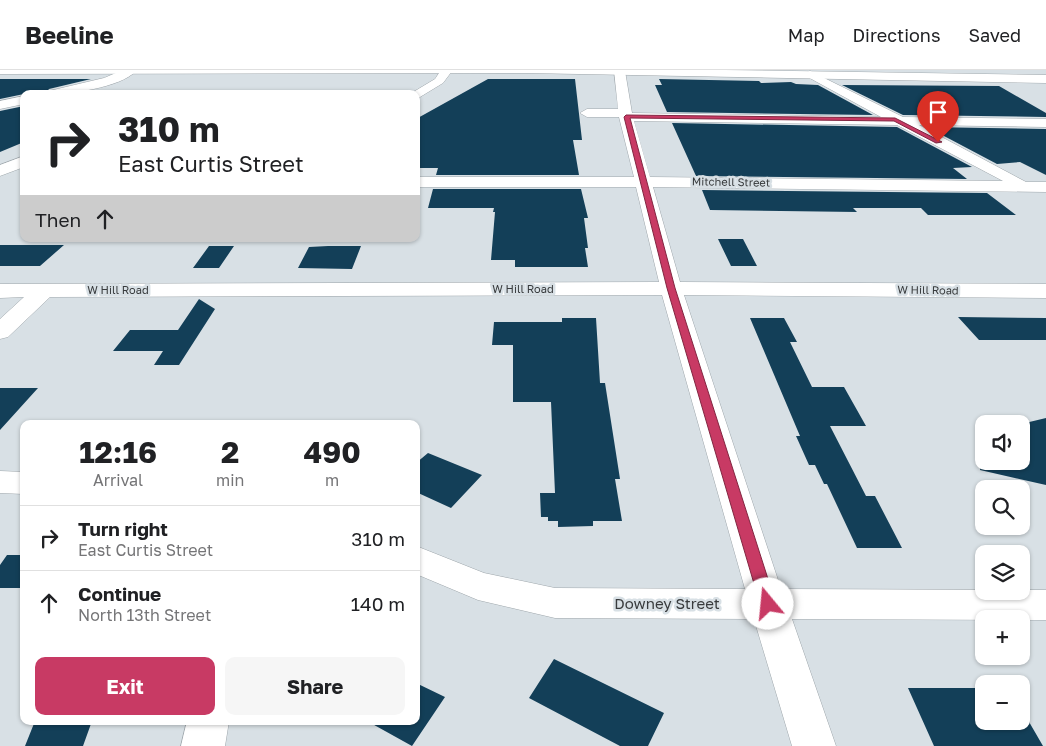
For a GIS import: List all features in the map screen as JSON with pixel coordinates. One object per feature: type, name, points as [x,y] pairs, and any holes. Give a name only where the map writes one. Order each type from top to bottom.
[{"type":"street","points":[[0,71],[619,71],[1046,79]]},
{"type":"street","points":[[71,90],[103,83],[130,71]]},
{"type":"street","points":[[420,92],[439,82],[446,71]]},
{"type":"street","points":[[619,71],[626,115],[671,288],[768,604],[814,746]]},
{"type":"street","points":[[810,74],[1046,198]]},
{"type":"street","points":[[0,105],[20,101]]},
{"type":"street","points":[[587,113],[1046,123]]},
{"type":"street","points":[[0,171],[20,162]]},
{"type":"street","points":[[0,176],[20,178]]},
{"type":"street","name":"Mitchell Street","points":[[420,182],[644,182],[1046,187]]},
{"type":"street","name":"W Hill Road","points":[[0,291],[671,288],[1046,291]]},
{"type":"street","points":[[0,332],[44,291]]},
{"type":"street","points":[[0,482],[20,482]]},
{"type":"street","name":"Downey Street","points":[[420,561],[478,586],[554,603],[1046,606]]},
{"type":"street","points":[[203,746],[207,725]]},
{"type":"building","points":[[0,79],[91,79],[48,90],[20,90],[20,95],[0,99]]},
{"type":"building","points":[[488,79],[575,79],[582,140],[573,140],[579,175],[436,175],[438,168],[420,168],[420,117]]},
{"type":"building","points":[[659,79],[759,81],[761,83],[791,82],[818,85],[873,115],[667,112],[655,85],[662,85]]},
{"type":"building","points":[[842,85],[999,86],[1046,113],[1046,117],[903,115]]},
{"type":"building","points":[[20,107],[20,144],[0,152],[0,111]]},
{"type":"building","points":[[672,123],[897,127],[972,167],[953,168],[967,179],[696,176]]},
{"type":"building","points":[[927,127],[1046,129],[1046,175],[1020,162],[997,164]]},
{"type":"building","points":[[433,189],[581,189],[588,218],[584,218],[588,248],[585,248],[588,267],[515,267],[515,260],[491,260],[494,208],[428,208]]},
{"type":"building","points":[[702,190],[987,193],[1016,215],[928,215],[921,208],[853,208],[857,212],[710,210]]},
{"type":"building","points":[[718,239],[743,239],[757,266],[731,266]]},
{"type":"building","points":[[0,245],[64,245],[40,266],[0,266]]},
{"type":"building","points":[[209,246],[234,246],[219,268],[193,268]]},
{"type":"building","points":[[361,246],[352,269],[298,268],[309,247]]},
{"type":"building","points":[[199,299],[215,309],[179,365],[154,365],[163,351],[113,351],[130,330],[178,330]]},
{"type":"building","points":[[958,317],[1046,318],[1046,340],[979,340]]},
{"type":"building","points":[[562,318],[596,318],[600,383],[605,383],[620,479],[615,479],[622,521],[593,521],[593,526],[558,527],[558,521],[548,521],[548,517],[541,517],[540,493],[555,493],[551,402],[513,402],[513,345],[492,345],[494,322],[562,322]]},
{"type":"building","points":[[750,318],[784,318],[797,342],[790,342],[812,387],[844,387],[866,426],[830,426],[866,496],[875,496],[902,548],[857,548],[827,484],[824,484],[815,465],[809,465],[796,436],[800,436]]},
{"type":"building","points":[[0,388],[38,388],[0,430]]},
{"type":"building","points":[[1046,418],[1046,485],[980,470],[1030,470],[1030,422]]},
{"type":"building","points":[[428,453],[482,475],[451,508],[420,494],[420,460]]},
{"type":"building","points":[[7,555],[20,555],[20,588],[0,588],[0,565]]},
{"type":"building","points":[[554,659],[664,713],[648,746],[620,746],[529,698]]},
{"type":"building","points":[[420,685],[445,697],[412,746],[374,725],[420,725]]},
{"type":"building","points":[[908,688],[975,688],[975,730],[1030,730],[1030,724],[1043,746],[934,746]]},
{"type":"building","points":[[33,725],[91,725],[83,746],[25,746]]},
{"type":"route","points":[[768,604],[671,288],[635,144],[626,117],[895,120],[938,142]]}]
